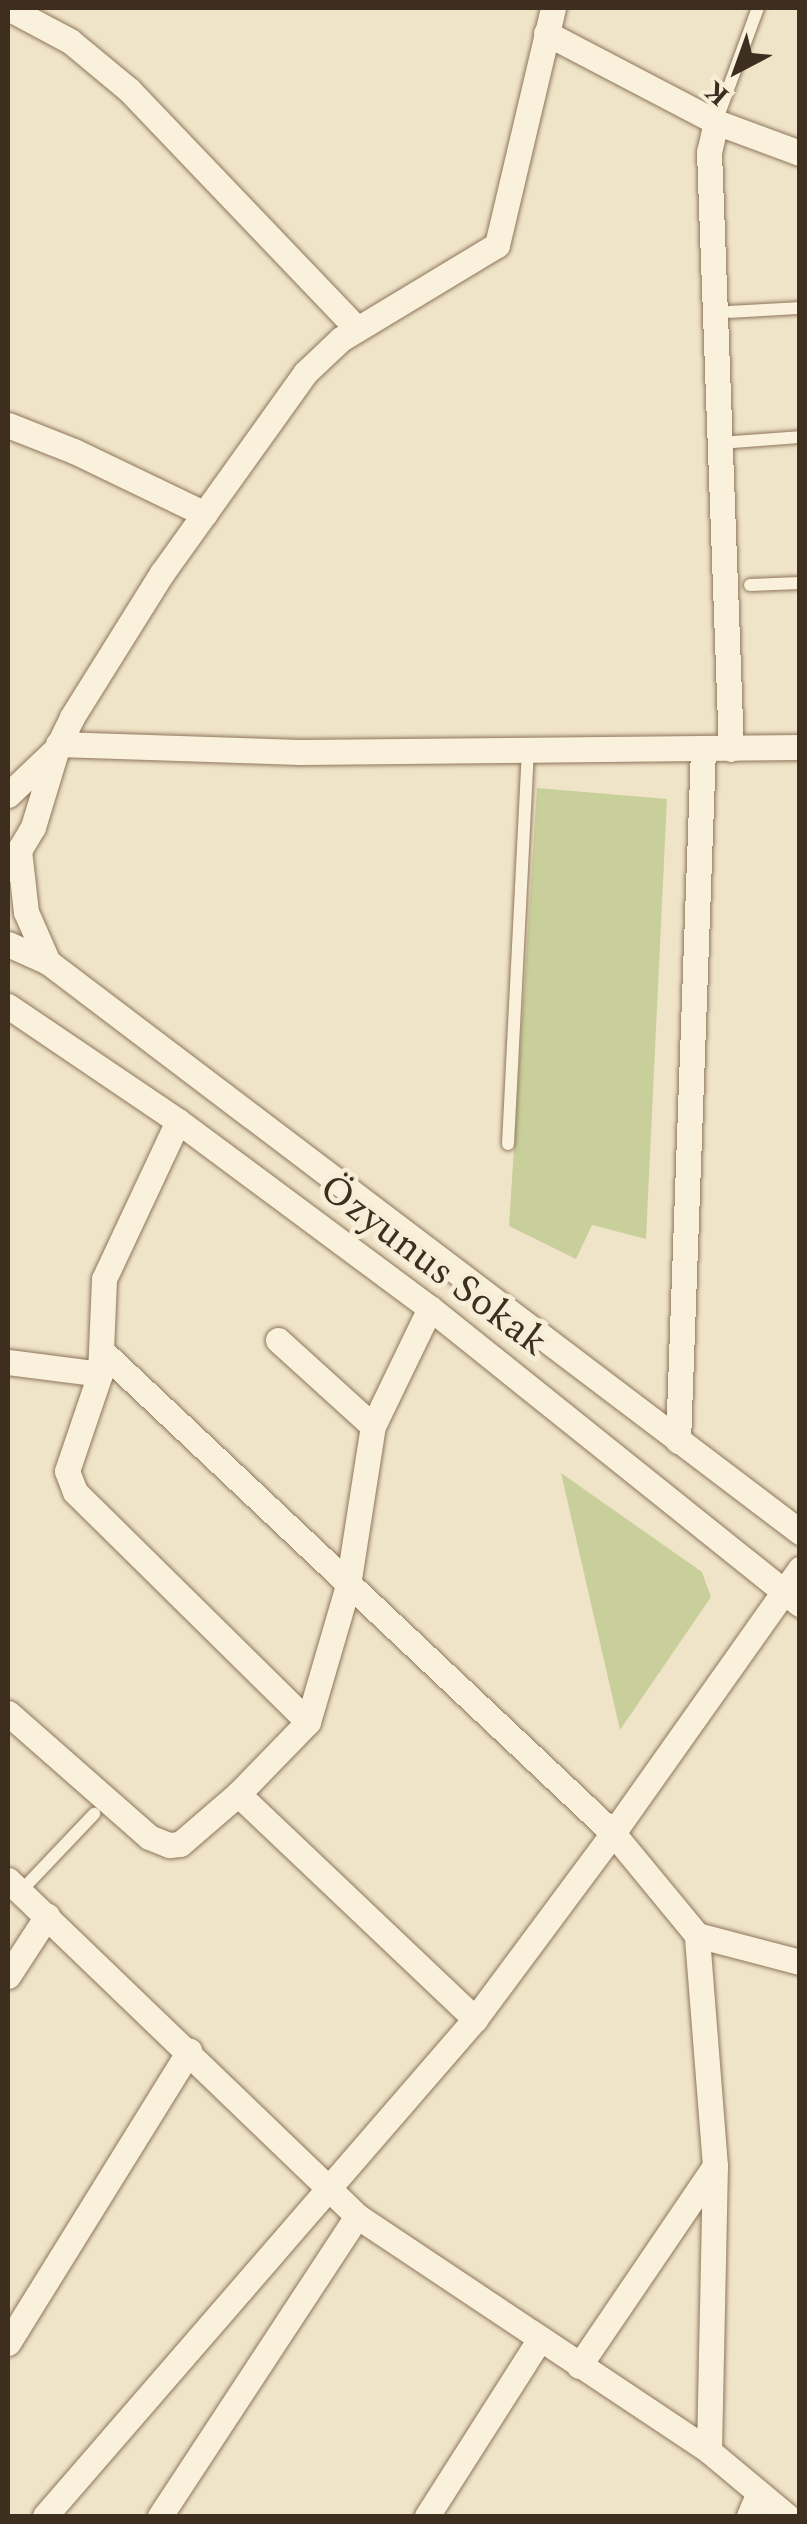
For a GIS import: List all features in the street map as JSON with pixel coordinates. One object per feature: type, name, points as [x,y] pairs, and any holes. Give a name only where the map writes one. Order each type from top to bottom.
[{"type":"street","points":[[8,8],[70,41],[129,90],[357,329]]},
{"type":"street","points":[[8,795],[57,746],[142,605],[305,373],[357,329],[497,245],[553,8]]},
{"type":"street","points":[[546,33],[716,122],[800,153]]},
{"type":"street","points":[[716,122],[709,152],[730,749]]},
{"type":"street","points":[[8,426],[74,451],[205,514]]},
{"type":"street","points":[[57,746],[300,752],[800,747]]},
{"type":"street","points":[[48,962],[26,912],[13,860],[33,827],[57,746]]},
{"type":"street","points":[[678,1441],[703,750]]},
{"type":"street","points":[[8,944],[48,962],[800,1532]]},
{"type":"street","name":"Özyunus Sokak","points":[[8,1006],[178,1121],[430,1308],[792,1597]]},
{"type":"street","points":[[178,1121],[104,1280],[102,1364],[67,1471],[75,1492],[308,1722]]},
{"type":"street","points":[[8,1712],[149,1837],[169,1845],[180,1844],[238,1794],[308,1722],[348,1586],[373,1426],[430,1308]]},
{"type":"street","points":[[278,1340],[373,1426]]},
{"type":"street","points":[[8,1362],[102,1364],[613,1832],[696,1935],[715,2166],[710,2452]]},
{"type":"street","points":[[52,2514],[475,2019],[792,1597],[800,1569]]},
{"type":"street","points":[[238,1794],[475,2019]]},
{"type":"street","points":[[14,1886],[357,2216],[710,2452],[754,2505],[787,2516]]},
{"type":"street","points":[[8,1976],[47,1916]]},
{"type":"street","points":[[696,1935],[800,1962]]},
{"type":"street","points":[[8,2343],[16,2312],[189,2051]]},
{"type":"street","points":[[579,2366],[715,2166]]},
{"type":"street","points":[[160,2516],[357,2216]]},
{"type":"street","points":[[426,2516],[539,2340]]},
{"type":"lane","points":[[716,122],[758,8]]},
{"type":"lane","points":[[730,312],[800,308]]},
{"type":"lane","points":[[720,442],[800,437]]},
{"type":"lane","points":[[750,584],[800,583]]},
{"type":"lane","points":[[508,1144],[528,748]]},
{"type":"lane","points":[[14,1886],[94,1814]]},
{"type":"green space","points":[[537,788],[667,799],[646,1239],[592,1225],[576,1259],[509,1226]]},
{"type":"green space","points":[[561,1473],[702,1572],[711,1597],[620,1730]]}]
